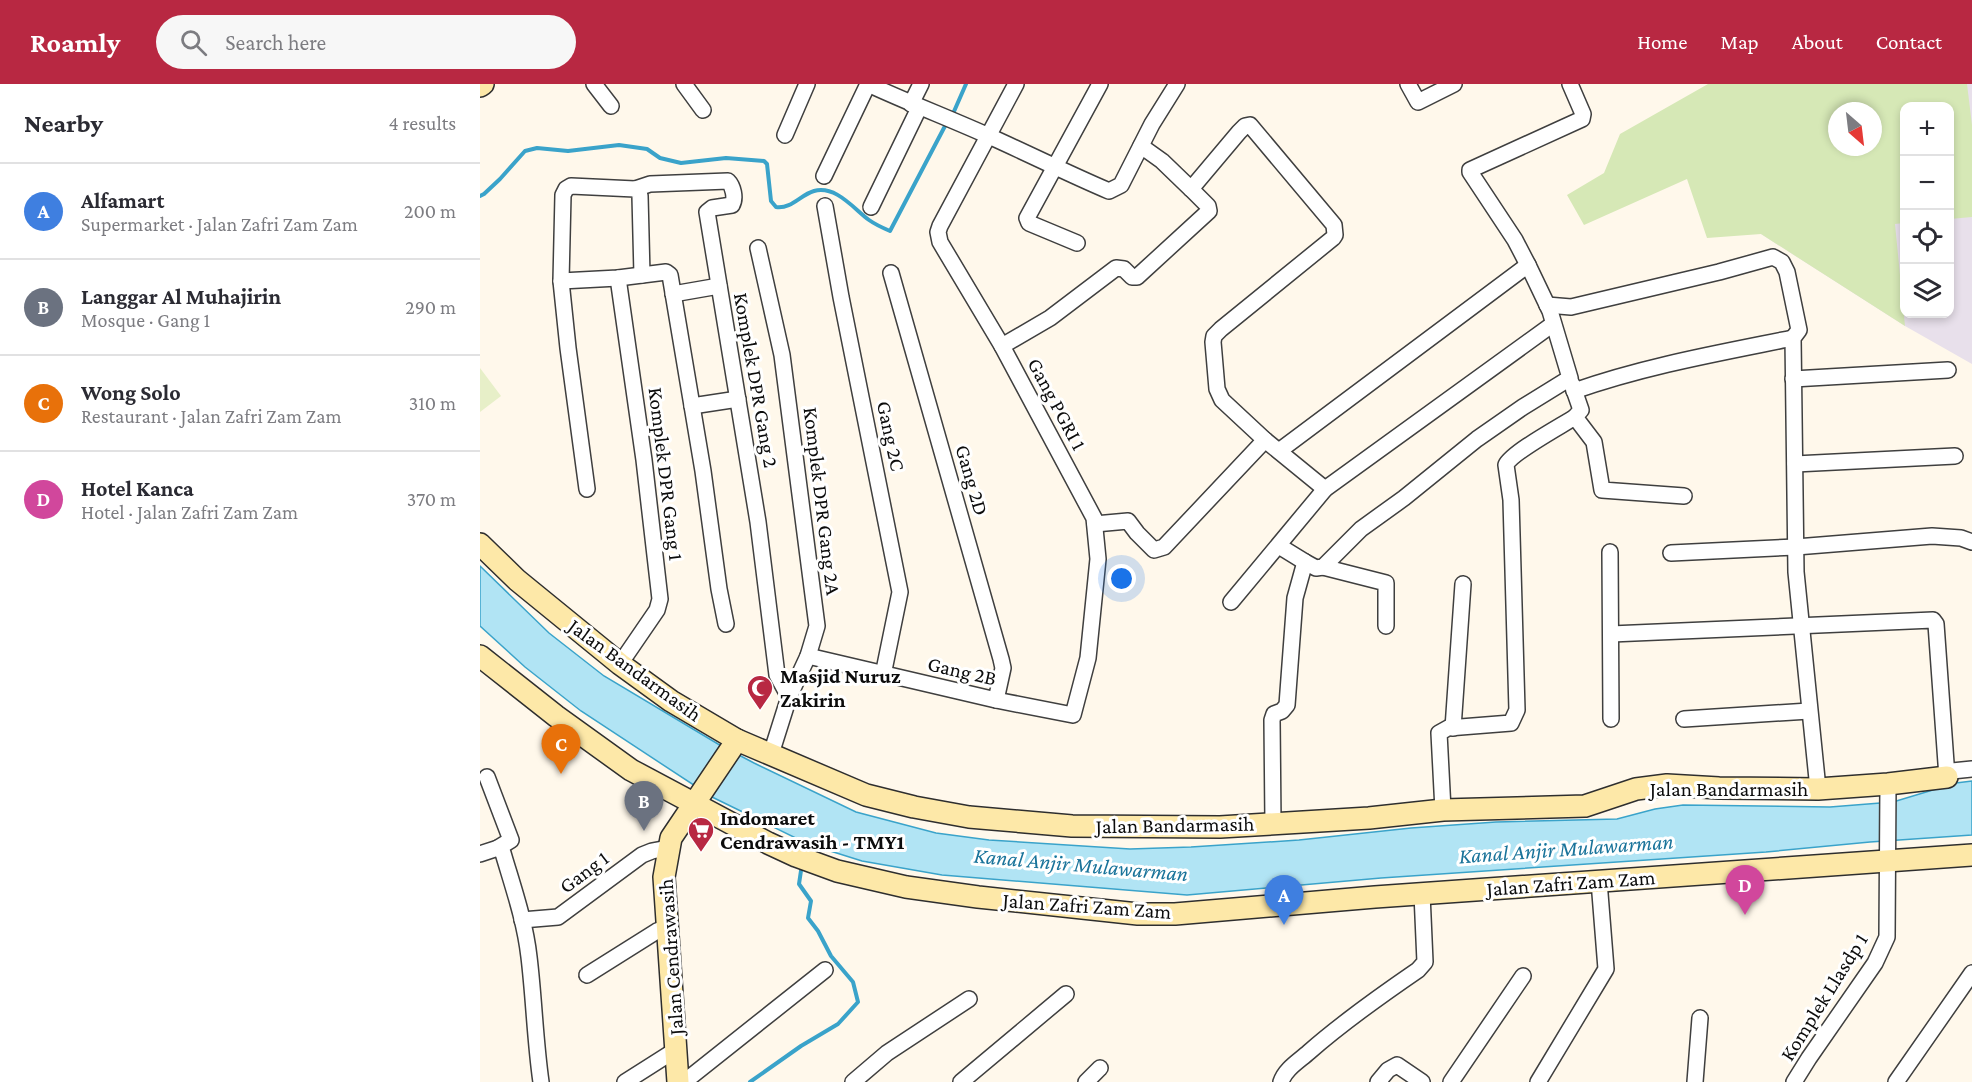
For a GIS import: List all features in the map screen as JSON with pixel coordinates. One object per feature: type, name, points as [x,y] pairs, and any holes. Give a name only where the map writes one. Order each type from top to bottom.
[{"type":"street","points":[[594,84],[611,106]]},
{"type":"street","points":[[684,84],[703,110]]},
{"type":"street","points":[[786,135],[807,84]]},
{"type":"street","points":[[824,176],[868,84],[1109,191],[1113,190],[1121,185],[1177,84]]},
{"type":"street","points":[[871,207],[915,106],[921,84]]},
{"type":"street","points":[[989,136],[1016,84]]},
{"type":"street","points":[[1077,243],[1029,223],[1027,220],[1100,84]]},
{"type":"street","points":[[1408,84],[1418,102],[1454,84]]},
{"type":"street","points":[[1443,810],[1438,737],[1442,730],[1511,723],[1515,717],[1512,511],[1507,462],[1575,417],[1581,410],[1547,305],[1515,240],[1470,170],[1582,118],[1583,114],[1570,84]]},
{"type":"street","points":[[1191,189],[1239,132],[1245,126],[1250,125],[1334,225],[1333,238],[1214,336],[1218,395],[1265,440],[1325,489]]},
{"type":"street","name":"Gang PGRI 1","points":[[989,136],[938,232],[940,242],[1002,346],[1089,507],[1095,524],[1098,559],[1088,658],[1073,715]]},
{"type":"street","points":[[1002,346],[1050,318],[1116,268],[1124,269],[1132,278],[1137,277],[1209,211],[1208,206],[1162,161],[1141,146]]},
{"type":"street","name":"Komplek DPR Gang 2","points":[[635,189],[650,184],[728,181],[731,184],[734,202],[732,205],[712,208],[707,212],[758,522],[777,675],[789,698]]},
{"type":"street","points":[[587,489],[561,281],[563,195],[566,189],[571,186],[638,190],[642,275]]},
{"type":"street","name":"Gang 2C","points":[[825,206],[900,592],[883,675]]},
{"type":"street","name":"Komplek DPR Gang 2A","points":[[758,248],[782,356],[817,626],[808,656],[789,698],[771,754]]},
{"type":"street","points":[[1547,305],[1571,307],[1773,257],[1782,262],[1787,272],[1798,330],[1793,338],[1796,547],[1801,625],[1818,789]]},
{"type":"street","points":[[1279,451],[1528,265]]},
{"type":"street","points":[[561,281],[618,278],[666,272],[670,274],[726,624]]},
{"type":"street","name":"Gang 2D","points":[[891,273],[1002,659],[1003,669],[996,700]]},
{"type":"street","name":"Komplek DPR Gang 1","points":[[618,278],[644,460],[660,599],[657,610],[620,664]]},
{"type":"street","points":[[673,294],[719,286]]},
{"type":"street","points":[[1231,602],[1325,489],[1553,324]]},
{"type":"street","points":[[1323,567],[1361,529],[1404,498],[1477,439],[1523,407],[1572,384],[1793,338]]},
{"type":"street","points":[[1793,379],[1948,370]]},
{"type":"street","points":[[692,406],[738,399]]},
{"type":"street","points":[[1575,417],[1594,442],[1602,490],[1684,496]]},
{"type":"street","points":[[1095,524],[1128,521],[1154,550],[1158,550],[1265,440]]},
{"type":"street","points":[[1795,464],[1955,456]]},
{"type":"street","points":[[1671,553],[1796,547],[1932,536],[1961,538],[1972,542]]},
{"type":"street","name":"Jalan Bandarmasih","points":[[480,544],[517,580],[620,664],[735,743],[771,754],[866,795],[969,817],[1096,827],[1220,827],[1369,818],[1443,810],[1585,806],[1636,789],[1667,785],[1818,789],[1947,777]]},
{"type":"street","points":[[1279,546],[1316,568],[1323,567],[1386,583],[1386,626]]},
{"type":"street","points":[[1610,552],[1611,719]]},
{"type":"street","points":[[1274,824],[1272,720],[1274,714],[1282,711],[1287,705],[1295,598],[1305,562]]},
{"type":"street","points":[[1453,728],[1463,585]]},
{"type":"street","points":[[1611,634],[1933,620],[1936,624],[1947,777]]},
{"type":"street","name":"Jalan Zafri Zam Zam","points":[[480,656],[555,716],[631,770],[697,800],[804,859],[837,871],[906,887],[1138,914],[1208,911],[1972,855]]},
{"type":"street","name":"Gang 2B","points":[[808,656],[883,675],[1073,715]]},
{"type":"street","points":[[1684,719],[1809,711]]},
{"type":"street","name":"Jalan Cendrawasih","points":[[678,1082],[664,877],[668,848],[671,838],[735,743]]},
{"type":"street","points":[[1947,777],[1952,771],[1972,769]]},
{"type":"street","points":[[480,854],[498,848],[511,840],[487,777]]},
{"type":"street","name":"Komplek Llasdp 1","points":[[1802,1079],[1883,948],[1888,929],[1888,784]]},
{"type":"street","points":[[498,848],[503,853],[522,920],[529,955],[537,1053],[542,1082]]},
{"type":"street","name":"Gang 1","points":[[522,920],[558,917],[642,855],[651,850],[668,848]]},
{"type":"street","points":[[1538,1082],[1604,976],[1607,960],[1599,881]]},
{"type":"street","points":[[1279,1079],[1361,1009],[1418,970],[1425,962],[1422,894]]},
{"type":"street","points":[[587,975],[667,927]]},
{"type":"street","points":[[684,1082],[825,970]]},
{"type":"street","points":[[1896,1082],[1972,972]]},
{"type":"street","points":[[1451,1082],[1523,976]]},
{"type":"street","points":[[961,1082],[1066,994]]},
{"type":"street","points":[[853,1082],[887,1053],[969,999]]},
{"type":"street","points":[[1695,1082],[1700,1018]]},
{"type":"street","points":[[625,1082],[677,1049]]},
{"type":"street","points":[[1378,1082],[1388,1070],[1397,1065],[1422,1082]]},
{"type":"street","points":[[1087,1082],[1100,1068]]},
{"type":"shaded area","points":[[1861,84],[1972,84],[1972,364],[1905,326],[1761,234],[1900,169],[1900,318],[1954,318],[1954,102],[1900,102],[1900,104]]},
{"type":"green space","points":[[1708,84],[1967,84],[1972,125],[1972,217],[1954,219],[1954,102],[1900,102],[1900,223],[1895,224],[1900,275],[1900,318],[1904,318],[1905,326],[1761,234],[1707,238],[1687,179],[1584,225],[1567,195],[1604,173],[1620,134]]},
{"type":"green space","points":[[480,368],[501,396],[480,412]]},
{"type":"water","name":"Kanal Anjir Mulawarman","points":[[480,566],[549,633],[604,676],[718,744],[856,812],[936,833],[989,840],[1130,849],[1191,847],[1299,840],[1496,822],[1617,819],[1655,809],[1683,805],[1830,807],[1893,802],[1956,783],[1972,781],[1972,835],[1766,852],[1381,878],[1187,895],[942,875],[862,861],[808,844],[712,797],[581,711],[525,667],[480,626]]},
{"type":"waterway","points":[[952,116],[966,84]]},
{"type":"waterway","points":[[480,196],[500,179],[525,151],[537,148],[568,151],[619,145],[647,149],[660,158],[681,163],[726,158],[764,161],[767,164],[771,201],[776,207],[787,206],[814,191],[830,191],[844,199],[872,222],[890,231],[945,126]]},
{"type":"waterway","points":[[750,1082],[801,1046],[838,1024],[858,1002],[853,982],[831,956],[818,931],[808,918],[811,901],[799,884],[802,864]]},
{"type":"place","name":"Masjid Nuruz Zakirin","points":[[760,711]]},
{"type":"place","name":"Wong Solo","points":[[561,774]]},
{"type":"place","name":"Langgar Al Muhajirin","points":[[644,831]]},
{"type":"place","name":"Indomaret Cendrawasih - TMY1","points":[[701,853]]},
{"type":"place","name":"Hotel Kanca","points":[[1745,915]]},
{"type":"place","name":"Alfamart","points":[[1284,925]]}]
